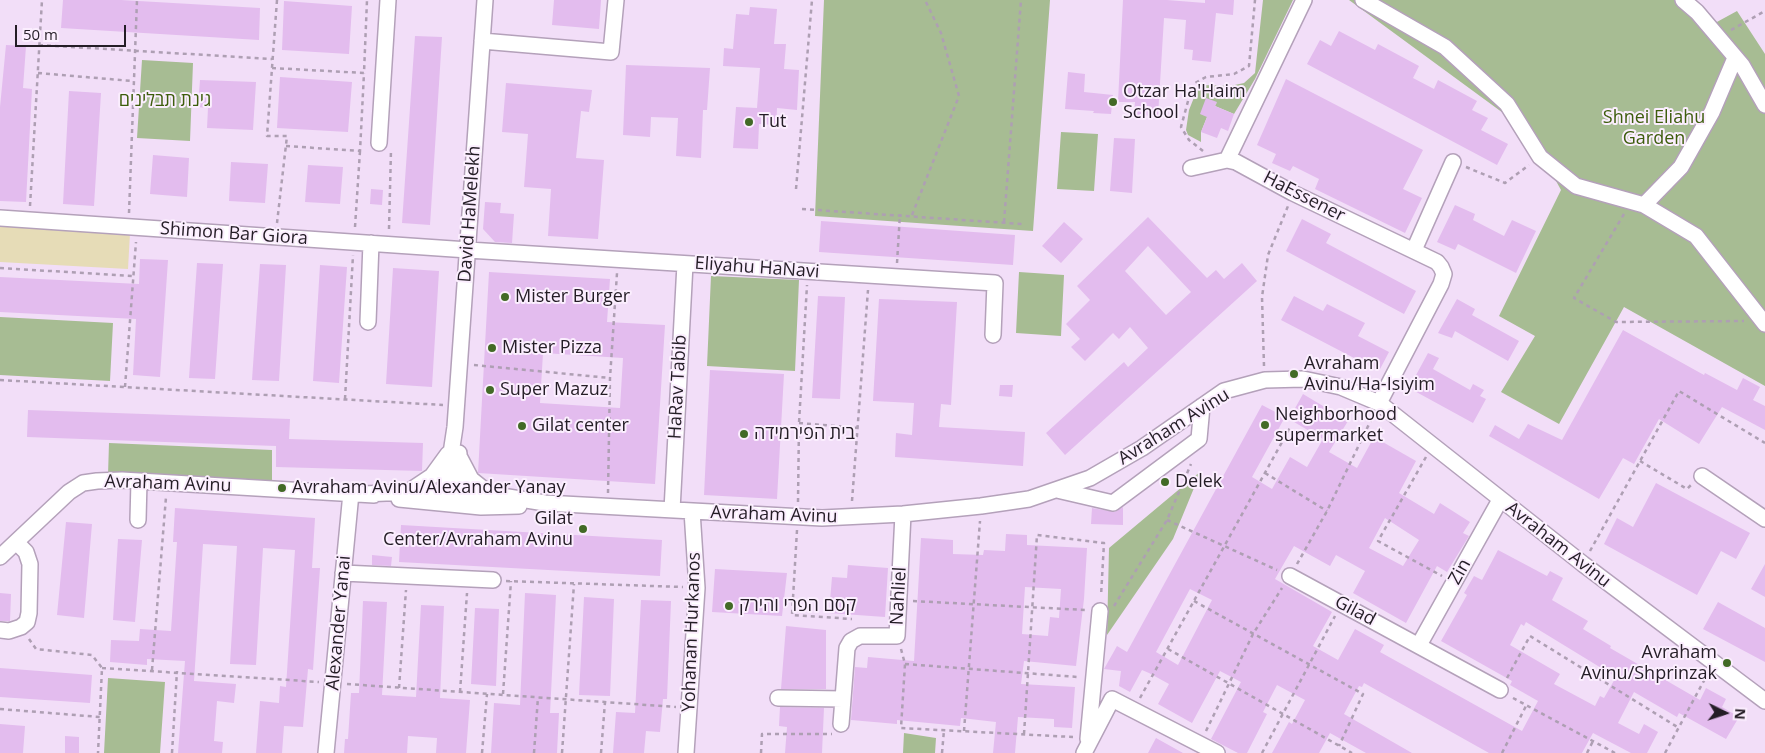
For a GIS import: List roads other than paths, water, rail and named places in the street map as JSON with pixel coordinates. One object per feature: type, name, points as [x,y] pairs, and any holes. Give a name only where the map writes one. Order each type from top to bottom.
[{"type":"street","points":[[379,143],[388,0]]},
{"type":"street","name":"David HaMelekh","points":[[452,497],[485,0]]},
{"type":"street","points":[[482,41],[611,52],[616,0]]},
{"type":"street","points":[[1191,168],[1222,161],[1304,0]]},
{"type":"street","points":[[1363,0],[1445,48],[1507,104],[1540,156],[1576,186],[1637,203],[1696,236],[1764,322]]},
{"type":"street","points":[[1683,0],[1696,12],[1735,58],[1765,105]]},
{"type":"street","points":[[1637,203],[1681,167],[1712,112],[1735,58]]},
{"type":"street","name":"HaEssener","points":[[1222,161],[1236,162],[1293,193],[1437,262],[1444,274],[1443,279],[1379,403]]},
{"type":"street","points":[[1414,250],[1454,162]]},
{"type":"street","name":"Shimon Bar Giora","points":[[0,218],[468,250]]},
{"type":"street","points":[[368,322],[371,244]]},
{"type":"street","name":"Eliyahu HaNavi","points":[[468,250],[995,283],[993,335]]},
{"type":"street","name":"HaRav Tabib","points":[[672,510],[685,264]]},
{"type":"street","name":"Avraham Avinu","points":[[0,557],[69,492],[83,483],[97,481],[139,481],[452,497],[492,495],[545,503],[798,517],[851,518],[980,506],[1029,499],[1090,478],[1118,463],[1224,391],[1265,380],[1303,378],[1350,390],[1379,403],[1500,500],[1765,701]]},
{"type":"street","points":[[1057,490],[1112,503],[1199,440],[1202,406]]},
{"type":"street","points":[[408,492],[432,476],[455,451],[471,479],[492,495]]},
{"type":"street","points":[[1702,476],[1765,519]]},
{"type":"street","points":[[138,520],[139,481]]},
{"type":"street","name":"Avraham Avinu","points":[[357,493],[408,492],[452,497],[507,507],[545,503]]},
{"type":"street","name":"Alexander Yanai","points":[[326,753],[343,573],[357,493]]},
{"type":"street","name":"Zin","points":[[1420,645],[1500,500]]},
{"type":"street","name":"Yohanan Hurkanos","points":[[686,753],[697,588],[692,511]]},
{"type":"street","name":"Nahliel","points":[[841,729],[847,648],[851,641],[860,636],[897,636],[903,514]]},
{"type":"street","points":[[0,630],[9,631],[21,627],[27,622],[29,613],[30,564],[26,552],[16,542]]},
{"type":"street","points":[[343,573],[493,580]]},
{"type":"street","name":"Gilad","points":[[1290,576],[1500,690]]},
{"type":"street","points":[[1086,746],[1094,678],[1107,609]]},
{"type":"street","points":[[778,698],[843,699]]},
{"type":"street","points":[[1086,746],[1112,698],[1218,753]]},
{"type":"place","name":"Otzar Ha'Haim School","points":[[1113,102]]},
{"type":"place","name":"Tut","points":[[749,122]]},
{"type":"place","name":"Mister Burger","points":[[505,297]]},
{"type":"place","name":"Mister Pizza","points":[[492,348]]},
{"type":"place","name":"Avraham Avinu/Ha-Isiyim","points":[[1294,374]]},
{"type":"place","name":"Super Mazuz","points":[[490,390]]},
{"type":"place","name":"Neighborhood supermarket","points":[[1265,425]]},
{"type":"place","name":"Gilat center","points":[[522,426]]},
{"type":"place","name":"בית הפירמידה","points":[[744,434]]},
{"type":"place","name":"Delek","points":[[1165,482]]},
{"type":"place","name":"Avraham Avinu/Alexander Yanay","points":[[282,488]]},
{"type":"place","name":"Gilat Center/Avraham Avinu","points":[[583,529]]},
{"type":"place","name":"קסם הפרי והירק","points":[[729,606]]},
{"type":"place","name":"Avraham Avinu/Shprinzak","points":[[1727,663]]},
{"type":"park label","name":"גינת תבלינים","points":[[165,101]]},
{"type":"park label","name":"Shnei Eliahu Garden","points":[[1654,128]]}]
